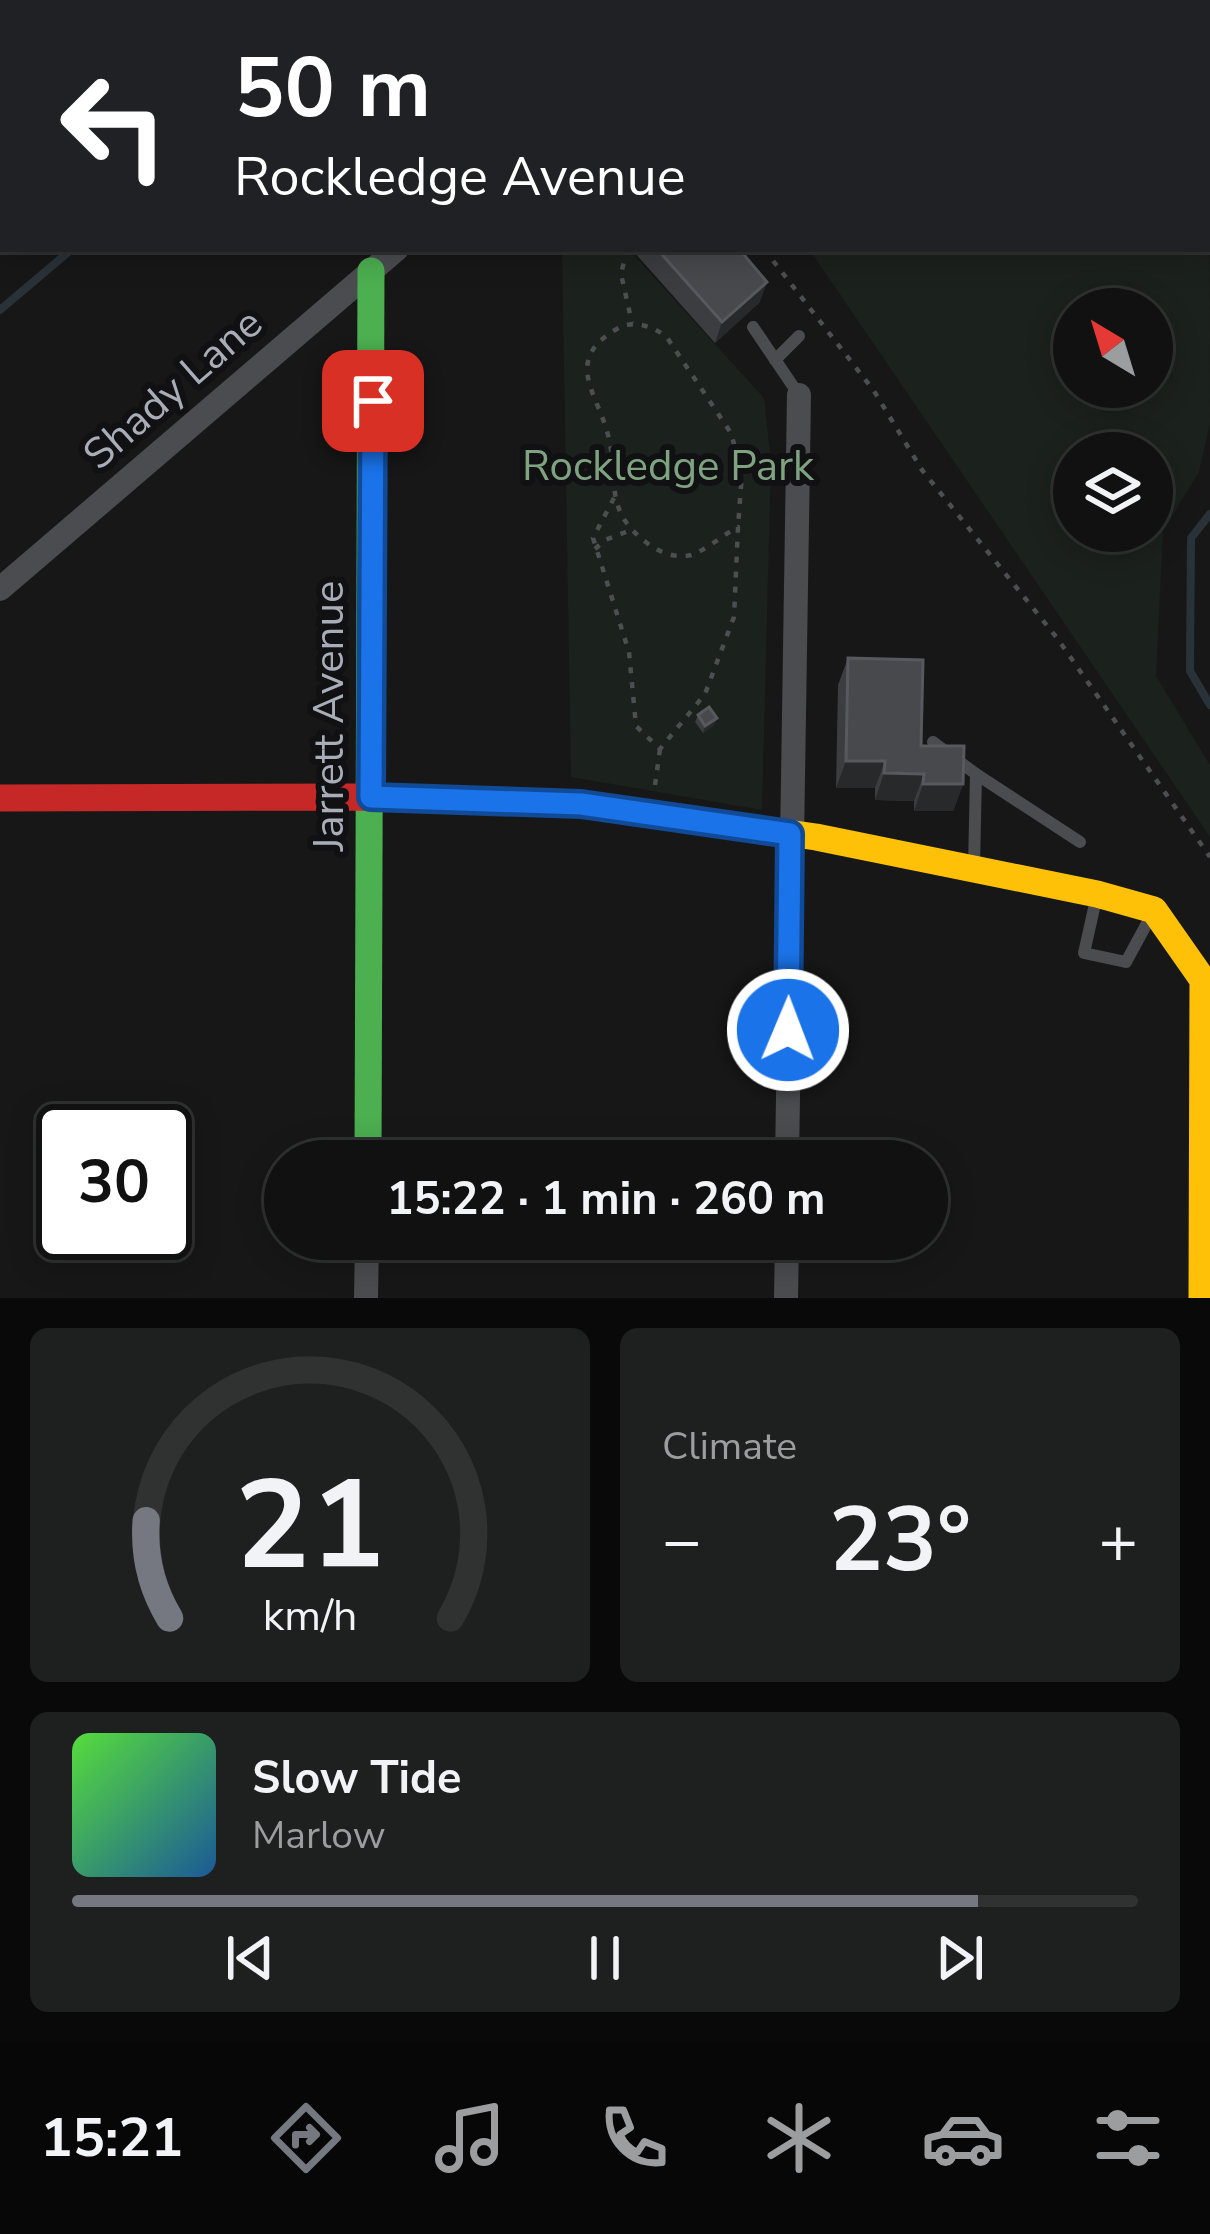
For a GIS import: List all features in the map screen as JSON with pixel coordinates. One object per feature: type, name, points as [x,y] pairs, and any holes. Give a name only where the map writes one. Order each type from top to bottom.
[{"type":"street","name":"Shady Lane","points":[[0,589],[393,252]]},
{"type":"street","name":"Jarrett Avenue","points":[[368,1140],[371,271]]},
{"type":"street","points":[[788,1140],[799,395]]},
{"type":"street","points":[[0,797],[371,797],[581,804],[790,834],[974,868],[1154,910],[1203,980],[1202,1298]]},
{"type":"street","points":[[367,1260],[367,1298]]},
{"type":"street","points":[[786,1298],[787,1260]]},
{"type":"lane","points":[[753,327],[799,395]]},
{"type":"lane","points":[[775,360],[799,336]]},
{"type":"lane","points":[[933,742],[1080,842]]},
{"type":"lane","points":[[974,868],[976,774]]},
{"type":"lane","points":[[1097,894],[1084,953],[1126,962],[1154,910]]},
{"type":"path","points":[[626,252],[621,274],[632,323]]},
{"type":"path","points":[[766,252],[874,391],[922,470],[1057,638],[1210,857]]},
{"type":"path","points":[[614,498],[593,538],[628,652],[636,726],[660,749],[705,694],[734,616],[742,473],[731,433],[666,335],[632,323],[599,340],[587,359],[589,386],[608,435],[618,514],[631,530],[673,556],[693,555],[738,527]]},
{"type":"path","points":[[596,549],[604,540],[631,530]]},
{"type":"green space","name":"Rockledge Park","points":[[562,252],[633,252],[764,398],[771,462],[762,810],[571,777]]},
{"type":"green space","points":[[811,252],[1209,252],[1210,423],[1199,472],[1173,515],[1173,432],[1053,432],[1053,552],[1162,552],[1156,676],[1210,765],[1210,837]]},
{"type":"building","points":[[660,252],[742,252],[767,282],[722,322]]},
{"type":"building","points":[[848,658],[923,660],[921,746],[964,746],[963,784],[923,784],[924,774],[884,773],[885,761],[846,761]]},
{"type":"building","points":[[709,707],[717,718],[705,726],[698,715]]},
{"type":"waterway","points":[[0,310],[68,252]]},
{"type":"waterway","points":[[1210,514],[1191,538],[1190,671],[1210,705]]},
{"type":"traffic: fast","points":[[368,1140],[371,271]]},
{"type":"traffic: slow","points":[[492,801],[581,804],[816,837],[1097,894],[1154,910],[1203,980],[1202,1298]]},
{"type":"traffic: jam","points":[[0,798],[492,801]]},
{"type":"route","points":[[373,401],[371,797],[581,804],[790,834],[788,1030]]}]
